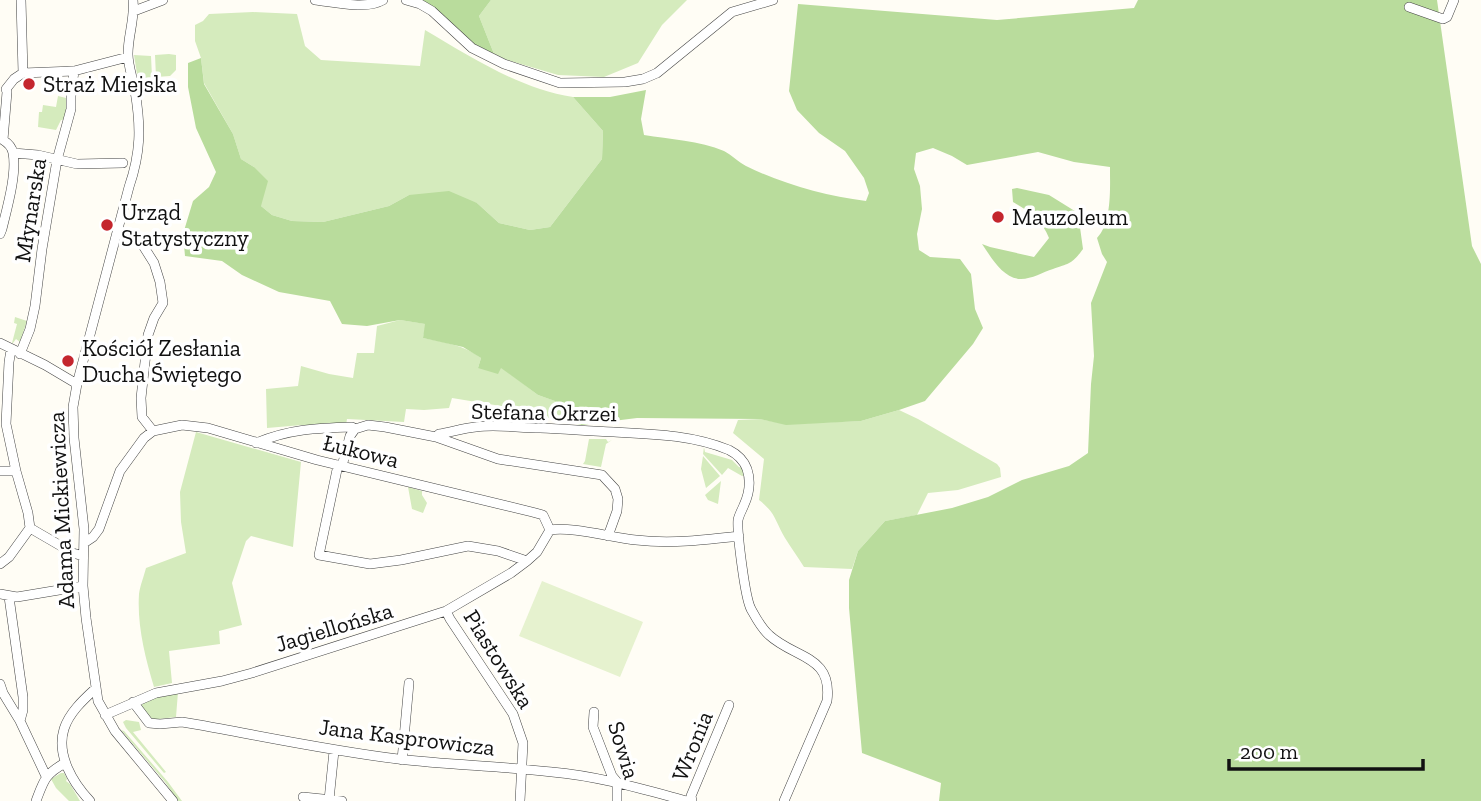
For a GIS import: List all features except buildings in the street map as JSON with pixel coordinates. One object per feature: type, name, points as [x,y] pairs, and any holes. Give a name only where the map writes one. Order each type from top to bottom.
[{"type":"street","points":[[22,0],[23,73]]},
{"type":"street","name":"Adama Mickiewicza","points":[[133,0],[128,57],[138,113],[137,163],[77,384],[72,419],[81,497],[83,586],[98,701],[115,731],[173,801]]},
{"type":"street","points":[[134,11],[163,0]]},
{"type":"street","points":[[315,0],[364,5],[383,0]]},
{"type":"street","points":[[406,0],[432,11],[472,48],[504,64],[559,83],[586,84],[643,79],[661,69],[732,12],[773,0]]},
{"type":"street","points":[[1409,7],[1443,19],[1447,17],[1454,0]]},
{"type":"street","points":[[0,234],[12,177],[13,153],[10,146],[2,140],[7,92],[3,89],[23,73],[74,71],[128,57]]},
{"type":"street","name":"Młynarska","points":[[30,528],[6,424],[9,362],[30,328],[35,306],[57,160],[71,110],[74,71]]},
{"type":"street","points":[[13,153],[86,165],[123,163]]},
{"type":"street","points":[[84,543],[99,529],[120,471],[144,438],[153,431],[142,417],[141,398],[148,335],[163,303],[160,282],[155,263],[142,244],[118,229]]},
{"type":"street","points":[[0,343],[77,384]]},
{"type":"street","name":"Łukowa","points":[[153,431],[183,425],[208,428],[340,466],[543,515],[550,530]]},
{"type":"street","points":[[256,443],[275,435],[302,429],[355,429],[368,425],[436,437]]},
{"type":"street","name":"Stefana Okrzei","points":[[436,437],[439,434],[476,427],[502,426],[683,437],[731,451],[741,458],[747,470],[749,491],[738,517],[739,536]]},
{"type":"street","points":[[355,429],[340,466],[319,555],[370,564],[468,546],[499,551],[527,561]]},
{"type":"street","name":"Stefana Okrzei","points":[[436,437],[498,459],[602,475],[615,489],[618,499],[608,537]]},
{"type":"street","points":[[0,471],[16,471]]},
{"type":"street","points":[[0,564],[9,557],[30,528],[83,556]]},
{"type":"street","points":[[550,530],[564,529],[661,542],[739,536],[748,604],[758,622],[769,635],[819,667],[825,674],[827,684],[827,701],[784,801]]},
{"type":"street","name":"Jagiellońska","points":[[105,715],[156,693],[252,673],[446,611],[527,561],[537,552],[550,530]]},
{"type":"street","points":[[20,721],[23,697],[5,596],[16,597],[83,586]]},
{"type":"street","name":"Piastowska","points":[[446,611],[513,714],[523,743],[520,801]]},
{"type":"street","points":[[402,760],[410,683]]},
{"type":"street","points":[[0,684],[47,776]]},
{"type":"street","points":[[90,801],[65,763],[62,733],[74,712],[95,689]]},
{"type":"street","name":"Jana Kasprowicza","points":[[133,702],[149,723],[181,722],[334,751],[402,760],[552,772],[617,782],[689,801]]},
{"type":"street","name":"Wronia","points":[[689,801],[729,705]]},
{"type":"street","name":"Sowia","points":[[594,712],[593,727],[612,776],[617,782],[617,801]]},
{"type":"street","points":[[328,800],[334,751]]},
{"type":"street","points":[[36,801],[47,776],[65,763]]},
{"type":"street","points":[[303,797],[342,801]]},
{"type":"green space","points":[[421,0],[491,0],[479,16],[494,54],[472,43]]},
{"type":"green space","points":[[491,0],[687,0],[662,25],[638,63],[604,77],[558,75],[494,54],[479,16]]},
{"type":"green space","points":[[1138,0],[1437,0],[1472,246],[1481,264],[1481,801],[939,801],[941,783],[862,753],[849,608],[849,580],[858,551],[885,521],[952,508],[988,497],[1022,480],[1069,466],[1088,453],[1094,356],[1091,303],[1107,262],[1097,238],[1108,214],[1110,167],[1074,162],[1038,152],[967,165],[933,148],[916,153],[914,169],[920,186],[922,209],[917,234],[919,250],[930,257],[960,259],[971,274],[975,309],[983,328],[973,344],[925,401],[861,421],[786,425],[760,419],[637,418],[581,425],[583,411],[538,395],[501,368],[498,374],[478,368],[481,358],[463,347],[423,338],[425,324],[400,320],[367,326],[342,324],[330,301],[279,292],[242,275],[222,261],[185,256],[183,234],[193,201],[209,187],[216,172],[196,128],[188,87],[188,63],[201,58],[204,84],[233,134],[241,159],[268,181],[261,206],[272,215],[292,221],[323,222],[389,206],[409,195],[449,191],[477,203],[499,223],[530,230],[550,227],[602,159],[603,131],[573,97],[610,97],[646,90],[641,119],[644,135],[705,145],[789,184],[866,201],[869,193],[864,178],[845,151],[819,133],[797,110],[789,91],[798,4],[997,20],[1134,8]]},
{"type":"green space","points":[[209,14],[297,14],[305,46],[321,60],[420,66],[425,30],[515,79],[553,93],[573,97],[603,131],[602,159],[550,227],[530,230],[499,223],[477,203],[409,195],[389,206],[323,222],[292,221],[272,215],[261,206],[254,167],[241,159],[233,134],[204,83],[201,58],[195,41],[195,25]]},
{"type":"green space","points":[[134,55],[151,56],[152,77],[140,79]]},
{"type":"green space","points":[[155,55],[176,55],[176,70],[170,76],[156,77]]},
{"type":"green space","points":[[58,96],[66,98],[64,120],[61,120],[56,130],[38,127],[39,112],[42,112],[43,105],[56,107]]},
{"type":"green space","points":[[1012,189],[1049,195],[1078,213],[1083,249],[1073,260],[1033,277],[1021,279],[1003,271],[994,261],[982,244],[1034,257],[1049,238],[1034,217],[1013,202]]},
{"type":"green space","points":[[15,317],[27,321],[20,342],[16,339],[12,343],[17,324],[14,323]]},
{"type":"green space","points":[[400,320],[426,324],[423,338],[468,350],[481,358],[478,368],[501,367],[538,395],[584,411],[581,425],[536,415],[537,412],[452,398],[449,408],[406,409],[404,422],[347,419],[346,425],[267,428],[266,389],[298,386],[301,366],[353,378],[357,353],[374,353],[377,326]]},
{"type":"green space","points":[[899,410],[997,464],[1001,477],[958,490],[928,493],[917,515],[885,521],[858,551],[852,569],[804,567],[772,513],[759,500],[764,459],[733,433],[738,420],[760,419],[786,424],[861,421]]},
{"type":"green space","points":[[196,432],[301,462],[293,547],[251,536],[246,541],[232,583],[242,625],[219,631],[220,644],[169,651],[172,683],[154,687],[140,629],[140,591],[146,568],[186,553],[180,492]]},
{"type":"green space","points":[[589,439],[606,439],[608,442],[612,440],[606,444],[601,467],[583,464]]},
{"type":"green space","points":[[704,447],[705,452],[732,460],[743,468],[746,475],[742,476],[728,468],[722,475],[703,454]]},
{"type":"green space","points":[[703,456],[720,476],[706,488],[701,469]]},
{"type":"green space","points":[[721,481],[718,504],[708,500],[705,495]]},
{"type":"green space","points":[[408,487],[422,491],[427,503],[423,513],[412,509]]},
{"type":"green space","points":[[542,581],[643,622],[620,677],[519,636]]},
{"type":"green space","points":[[178,692],[176,717],[150,720],[142,704],[149,699]]},
{"type":"green space","points":[[123,722],[139,722],[141,730],[133,732],[166,772],[164,773],[126,728]]},
{"type":"green space","points":[[121,730],[168,782],[182,801],[178,801]]},
{"type":"green space","points":[[64,773],[66,781],[80,801],[69,801],[56,788],[51,779]]},
{"type":"place","name":"Straż Miejska","points":[[29,84]]},
{"type":"place","name":"Mauzoleum","points":[[998,217]]},
{"type":"place","name":"Urząd Statystyczny","points":[[107,225]]},
{"type":"place","name":"Kościół Zesłania Ducha Świętego","points":[[68,361]]}]
